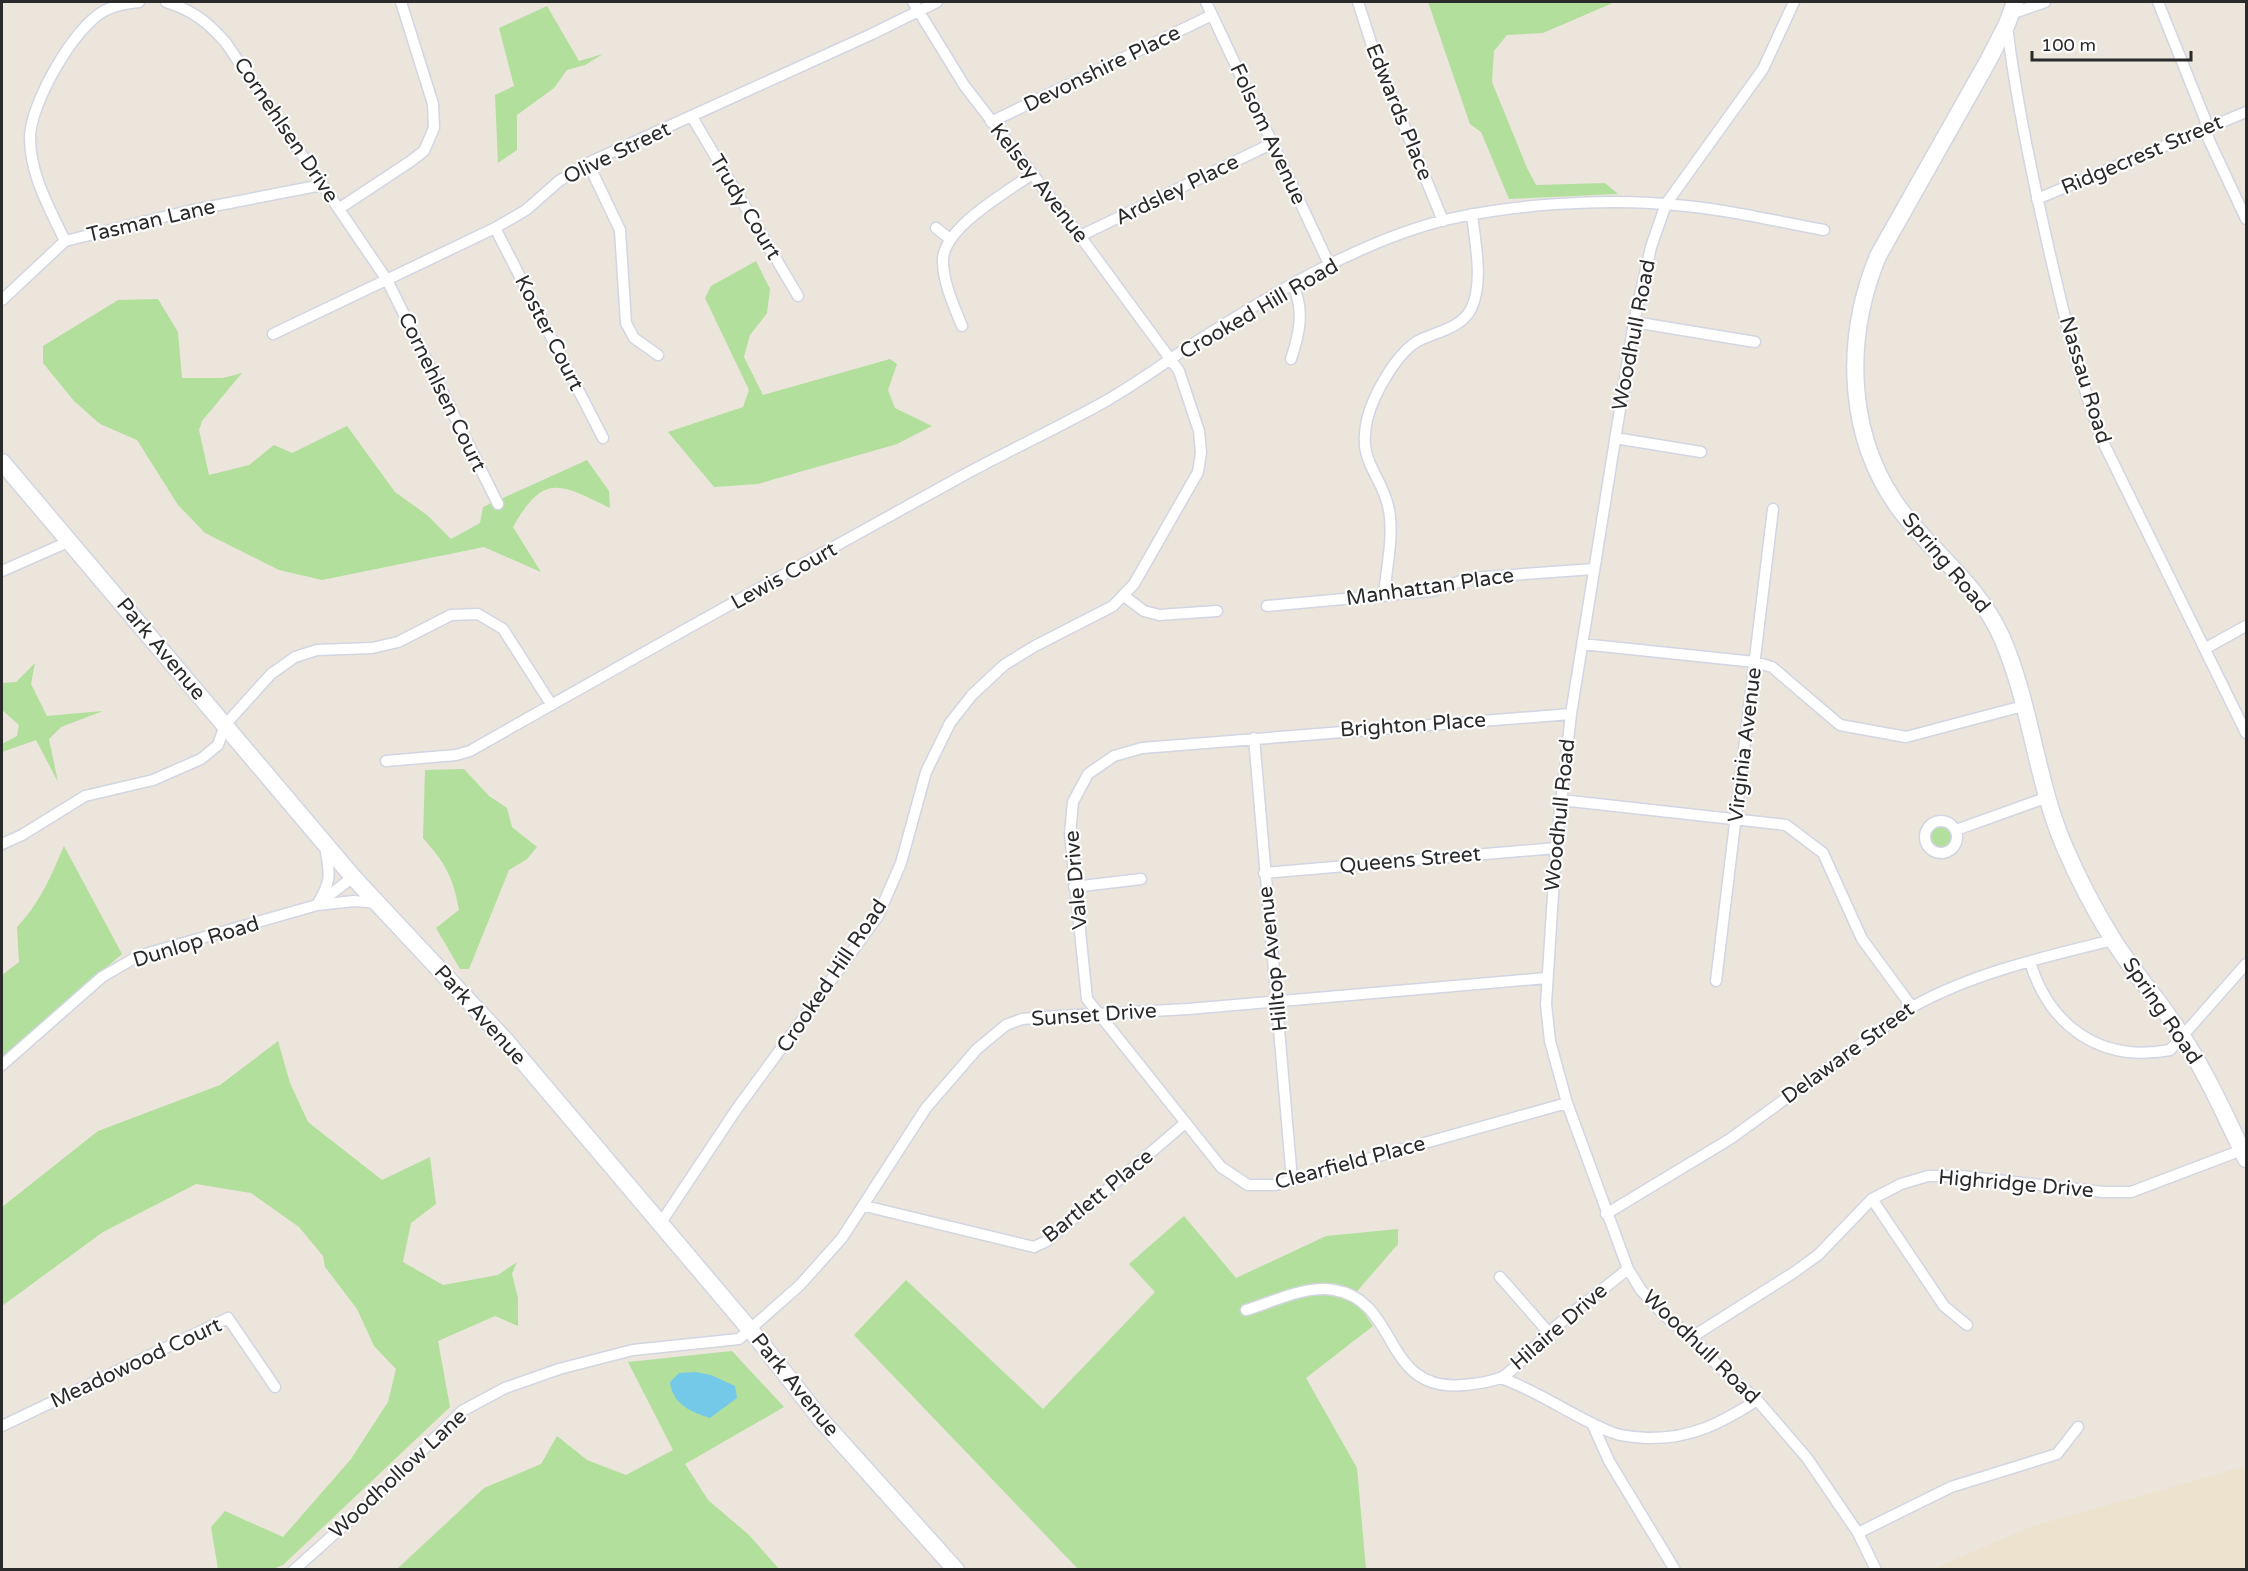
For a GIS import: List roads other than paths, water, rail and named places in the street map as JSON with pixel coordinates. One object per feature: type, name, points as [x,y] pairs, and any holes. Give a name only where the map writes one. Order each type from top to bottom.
[{"type":"main road","name":"Spring Road","points":[[2011,13],[1878,256],[1862,306],[1856,394],[1860,424],[1876,472],[1906,517],[1971,587],[1994,622],[2010,659],[2064,846],[2113,939],[2182,1036],[2244,1154]]},
{"type":"main road","name":"Park Avenue","points":[[2,462],[68,542],[145,628],[353,877],[505,1040],[750,1330],[822,1422],[956,1569]]},
{"type":"street","points":[[66,241],[40,186],[32,162],[30,137],[34,115],[62,58],[82,27],[105,10],[139,2]]},
{"type":"street","name":"Cornehlsen Drive","points":[[166,2],[186,8],[207,21],[226,43],[387,280]]},
{"type":"street","points":[[340,208],[411,162],[424,151],[434,129],[433,104],[401,2]]},
{"type":"street","name":"Olive Street","points":[[273,334],[495,228],[526,210],[559,181],[588,163],[872,34],[916,6],[937,2]]},
{"type":"street","name":"Folsom Avenue","points":[[1206,2],[1330,266]]},
{"type":"street","name":"Edwards Place","points":[[1358,2],[1374,52],[1443,221]]},
{"type":"street","name":"Woodhull Road","points":[[1794,2],[1763,69],[1666,204],[1643,276],[1593,569],[1571,714],[1556,848],[1546,978],[1550,1041],[1567,1103],[1628,1269],[1641,1290],[1665,1316],[1692,1337],[1719,1367],[1757,1400],[1807,1458],[1858,1533],[1876,1569]]},
{"type":"street","points":[[2011,13],[2045,2]]},
{"type":"street","points":[[2158,2],[2225,177],[2247,219]]},
{"type":"street","name":"Kelsey Avenue","points":[[916,6],[964,86],[1172,360]]},
{"type":"street","name":"Nassau Road","points":[[2011,13],[2013,76],[2037,199],[2072,347],[2093,416],[2103,442],[2247,734]]},
{"type":"street","name":"Devonshire Place","points":[[991,122],[1212,15]]},
{"type":"street","name":"Ridgecrest Street","points":[[2037,199],[2247,112]]},
{"type":"street","name":"Trudy Court","points":[[692,117],[798,296]]},
{"type":"street","name":"Ardsley Place","points":[[1080,236],[1273,143]]},
{"type":"street","points":[[588,163],[620,230],[626,323],[634,338],[658,355]]},
{"type":"street","points":[[962,326],[947,285],[942,261],[950,239],[973,216],[1032,174]]},
{"type":"street","name":"Tasman Lane","points":[[2,300],[66,241],[188,211],[322,185]]},
{"type":"street","name":"Crooked Hill Road","points":[[660,1224],[736,1110],[878,916],[901,863],[926,772],[950,723],[972,695],[1004,665],[1035,646],[1101,614],[1124,596],[1134,584],[1177,511],[1198,472],[1200,463],[1201,453],[1194,411],[1172,360],[1222,326],[1330,266],[1410,230],[1472,214],[1629,202],[1666,204],[1824,230]]},
{"type":"street","points":[[1384,596],[1389,511],[1368,465],[1365,449],[1368,417],[1397,360],[1407,348],[1460,323],[1471,310],[1477,280],[1472,214]]},
{"type":"street","name":"Koster Court","points":[[495,228],[603,438]]},
{"type":"street","points":[[936,228],[950,239]]},
{"type":"street","name":"Cornehlsen Court","points":[[387,280],[498,504]]},
{"type":"street","points":[[1292,359],[1300,316],[1298,295],[1293,286]]},
{"type":"street","points":[[1634,322],[1755,342]]},
{"type":"street","name":"Lewis Court","points":[[386,761],[463,753],[965,474],[1097,406],[1172,360]]},
{"type":"street","points":[[1615,438],[1701,452]]},
{"type":"street","name":"Virginia Avenue","points":[[1716,981],[1773,509]]},
{"type":"street","points":[[2,571],[68,542]]},
{"type":"street","name":"Manhattan Place","points":[[1267,606],[1431,591],[1470,578],[1593,569]]},
{"type":"street","points":[[1124,596],[1144,611],[1159,615],[1217,611]]},
{"type":"street","points":[[2,844],[22,835],[85,796],[153,780],[183,769],[218,745],[225,725],[271,674],[295,657],[317,650],[372,648],[398,642],[451,615],[478,614],[503,629],[551,704]]},
{"type":"street","points":[[2206,648],[2247,626]]},
{"type":"street","points":[[1582,644],[1755,662],[1772,667],[1840,725],[1906,737],[2023,706]]},
{"type":"street","name":"Brighton Place","points":[[1254,738],[1571,714]]},
{"type":"street","name":"Hilltop Avenue","points":[[1254,738],[1292,1180]]},
{"type":"street","name":"Vale Drive","points":[[1099,1014],[1087,999],[1070,834],[1073,802],[1088,774],[1114,756],[1142,748],[1254,738]]},
{"type":"street","points":[[1956,830],[2048,797]]},
{"type":"street","points":[[1561,800],[1786,825],[1822,853],[1862,939],[1912,1007]]},
{"type":"street","points":[[317,905],[329,886],[330,874],[324,841]]},
{"type":"street","name":"Queens Street","points":[[1264,873],[1556,848]]},
{"type":"street","name":"Dunlop Road","points":[[317,905],[353,877]]},
{"type":"street","points":[[1074,887],[1141,879]]},
{"type":"street","name":"Dunlop Road","points":[[2,1065],[102,977],[138,956],[317,905],[354,901],[378,903]]},
{"type":"street","name":"Delaware Street","points":[[1606,1214],[1730,1138],[1912,1007],[1967,980],[2113,939]]},
{"type":"street","points":[[2030,962],[2045,999],[2060,1018],[2079,1035],[2098,1044],[2135,1053],[2170,1050],[2247,964]]},
{"type":"street","name":"Sunset Drive","points":[[750,1330],[800,1285],[842,1238],[927,1108],[993,1035],[1006,1025],[1022,1019],[1278,1001],[1546,978]]},
{"type":"street","name":"Clearfield Place","points":[[1099,1014],[1184,1124],[1221,1167],[1234,1178],[1248,1185],[1262,1186],[1292,1180],[1567,1103]]},
{"type":"street","name":"Bartlett Place","points":[[865,1206],[1034,1247],[1047,1241],[1184,1124]]},
{"type":"street","name":"Highridge Drive","points":[[1692,1337],[1818,1255],[1872,1199],[1901,1184],[1928,1176],[1961,1176],[2103,1192],[2131,1192],[2244,1154]]},
{"type":"street","points":[[1872,1199],[1944,1306],[1967,1325]]},
{"type":"street","name":"Hilaire Drive","points":[[1246,1310],[1310,1290],[1334,1289],[1353,1296],[1368,1307],[1382,1325],[1403,1363],[1420,1378],[1446,1387],[1501,1378],[1549,1333],[1628,1269]]},
{"type":"street","points":[[1500,1277],[1549,1333]]},
{"type":"street","name":"Meadowood Court","points":[[2,1426],[228,1318],[275,1387]]},
{"type":"street","name":"Woodhollow Lane","points":[[294,1569],[370,1502],[462,1411],[504,1388],[559,1369],[633,1350],[726,1342],[739,1339],[750,1330]]},
{"type":"street","points":[[1501,1378],[1529,1388],[1593,1424],[1614,1433],[1669,1438],[1700,1432],[1724,1422],[1757,1400]]},
{"type":"street","points":[[1593,1424],[1609,1461],[1674,1569]]},
{"type":"street","points":[[1858,1533],[1951,1487],[2057,1454],[2078,1427]]},
{"type":"water","points":[[695,1372],[711,1375],[735,1386],[737,1398],[710,1418],[690,1410],[674,1396],[670,1382],[679,1373]]}]
